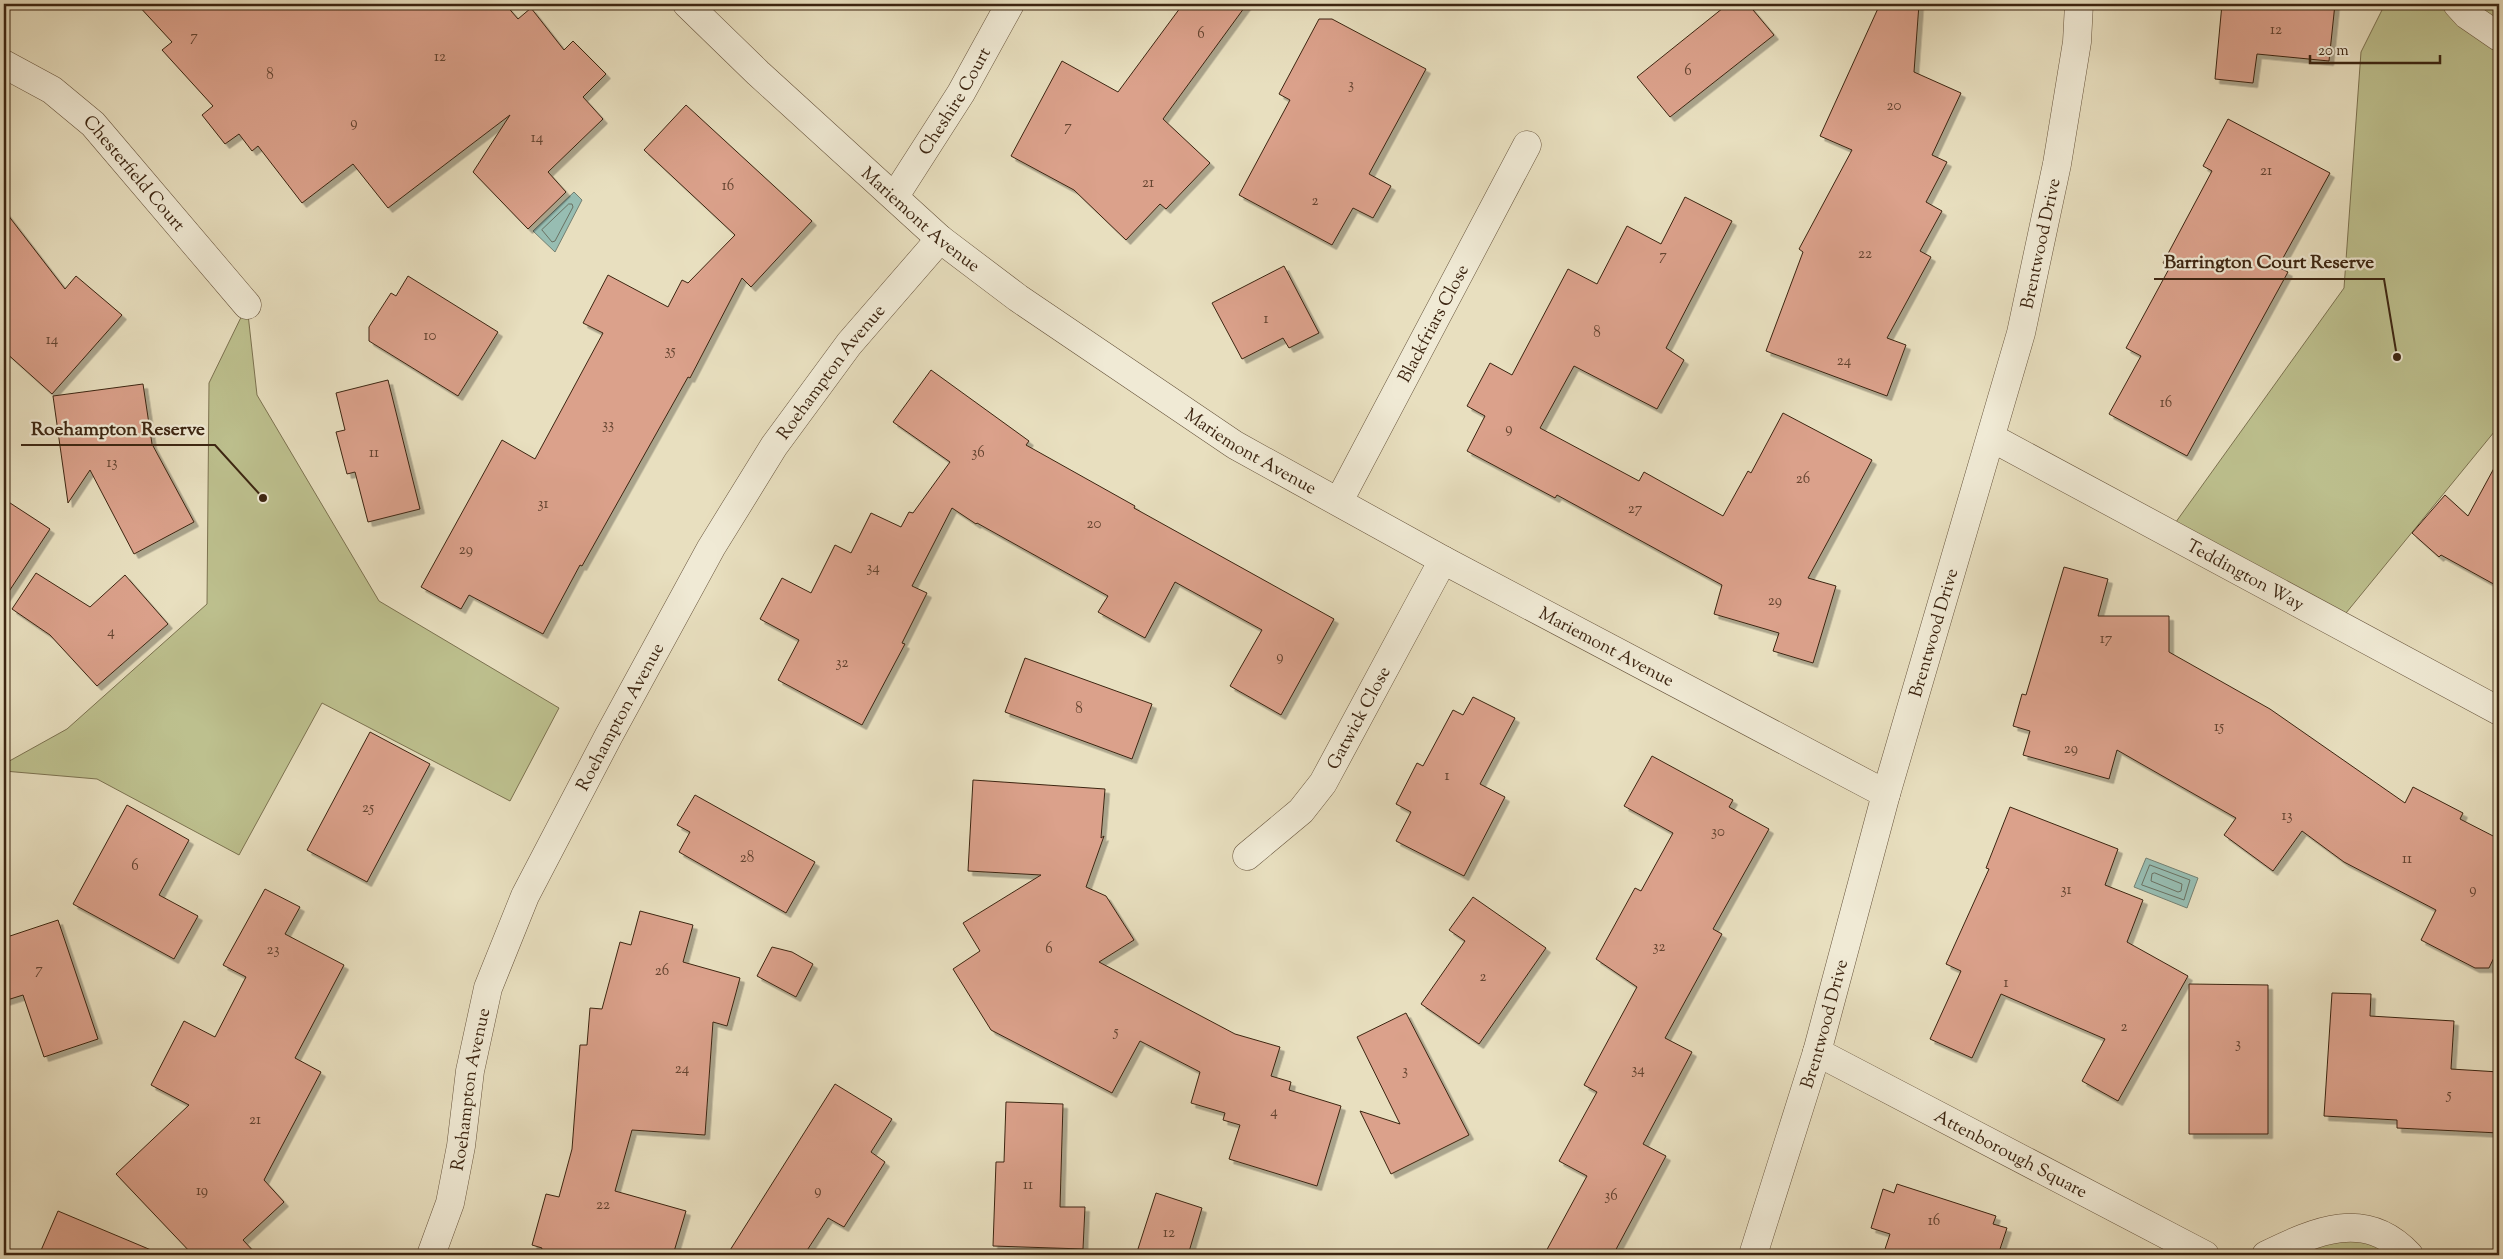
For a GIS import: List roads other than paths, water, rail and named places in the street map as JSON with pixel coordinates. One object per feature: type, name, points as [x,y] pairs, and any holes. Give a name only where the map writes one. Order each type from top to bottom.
[{"type":"street","name":"Mariemont Avenue","points":[[687,4],[758,73],[940,239],[1018,298],[1235,445],[1443,560],[1886,794]]},
{"type":"street","name":"Cheshire Court","points":[[895,196],[962,93],[1010,4]]},
{"type":"street","name":"Brentwood Drive","points":[[1753,1255],[1817,1052],[1886,794],[1992,438],[2021,333],[2057,164],[2077,42],[2079,4]]},
{"type":"street","points":[[2457,4],[2467,15],[2499,36]]},
{"type":"street","name":"Chesterfield Court","points":[[4,64],[52,90],[94,124],[247,305]]},
{"type":"street","name":"Blackfriars Close","points":[[1339,502],[1527,145]]},
{"type":"street","name":"Roehampton Avenue","points":[[431,1255],[450,1202],[461,1146],[470,1072],[488,988],[525,896],[608,737],[711,548],[774,446],[849,344],[940,239]]},
{"type":"street","name":"Teddington Way","points":[[1992,438],[2499,711]]},
{"type":"street","name":"Gatwick Close","points":[[1247,856],[1301,811],[1323,783],[1443,560]]},
{"type":"street","name":"Attenborough Square","points":[[1817,1052],[2205,1255]]},
{"type":"street","points":[[2266,1255],[2294,1241],[2325,1231],[2354,1227],[2386,1236],[2409,1255]]},
{"type":"water","points":[[574,192],[582,200],[555,252],[533,231]]},
{"type":"water","points":[[2146,858],[2198,878],[2187,908],[2134,887]]},
{"type":"place","name":"Barrington Court Reserve","points":[[2397,357]]},
{"type":"place","name":"Roehampton Reserve","points":[[263,498]]}]
